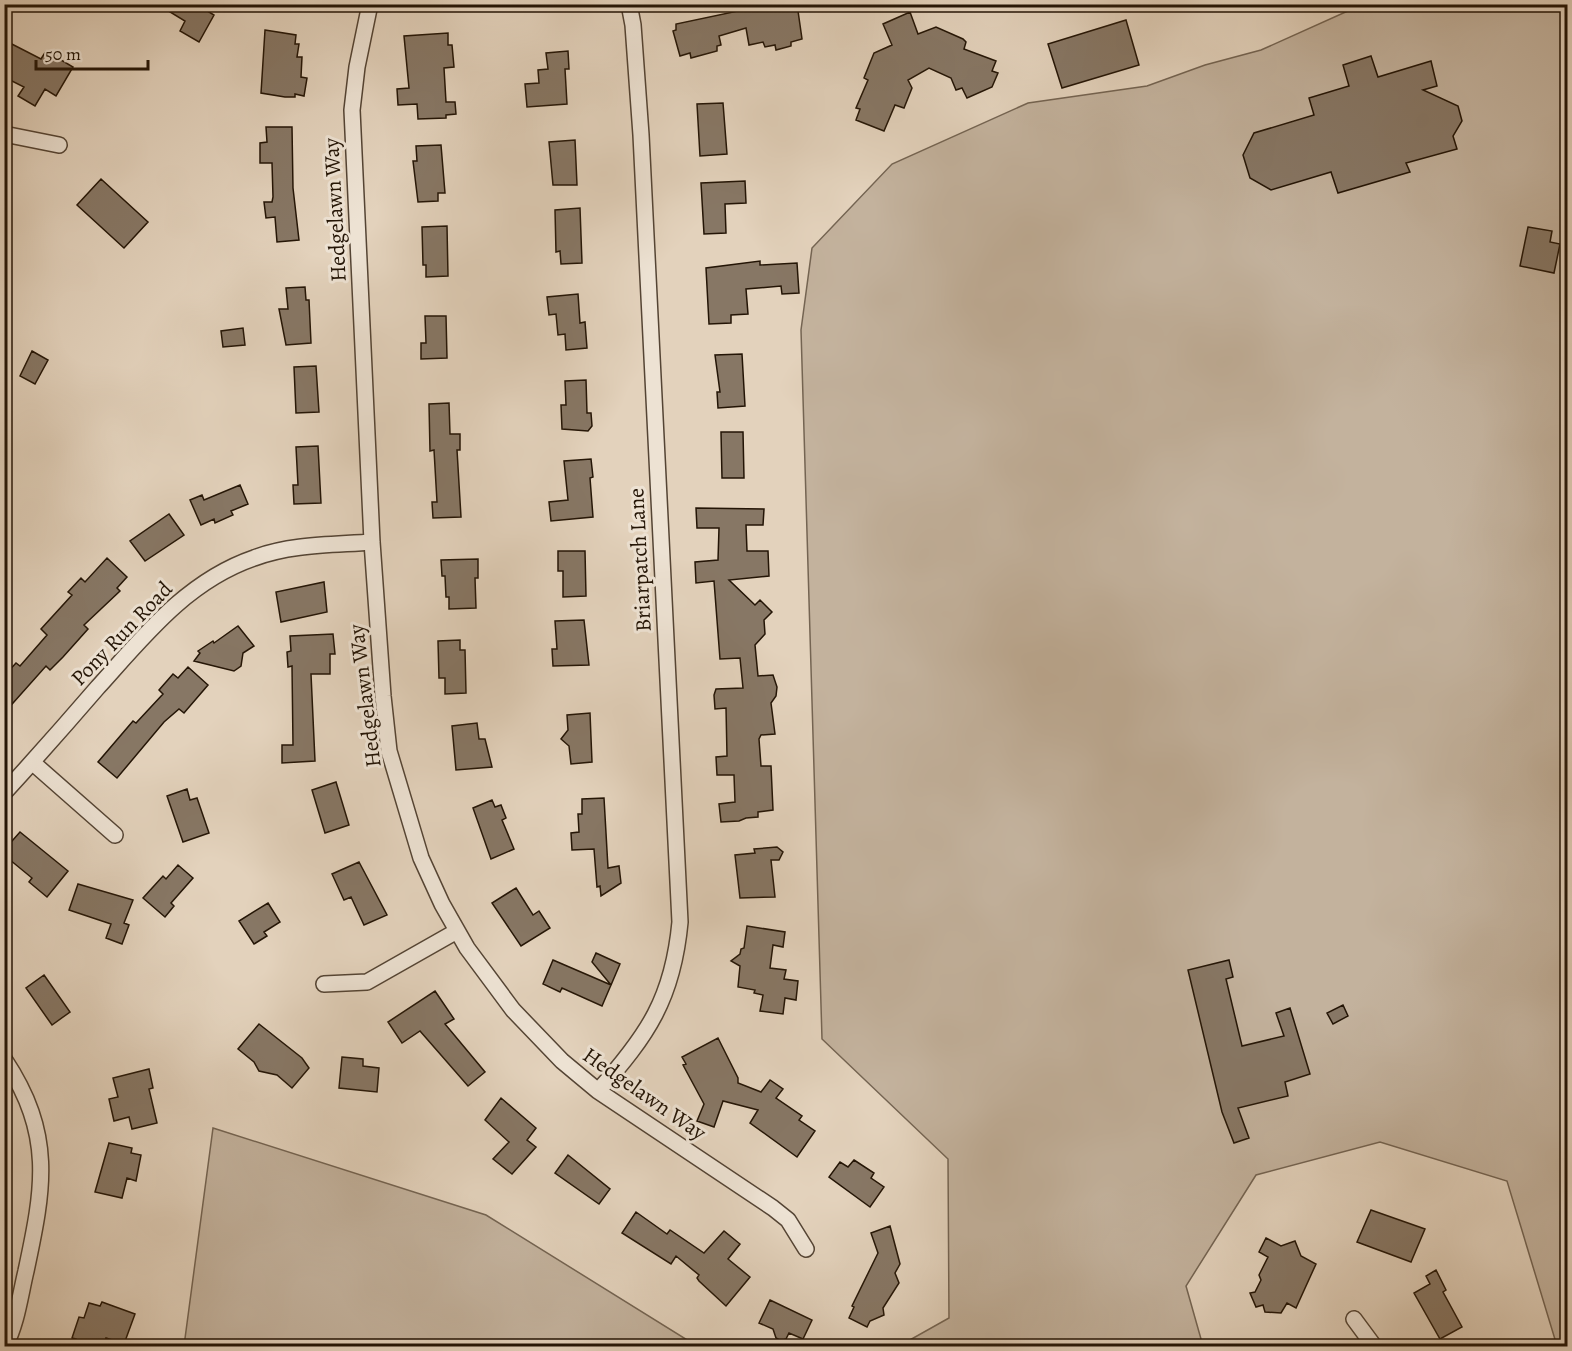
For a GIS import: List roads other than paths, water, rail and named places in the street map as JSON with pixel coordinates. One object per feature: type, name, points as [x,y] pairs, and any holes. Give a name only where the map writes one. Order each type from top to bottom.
[{"type":"street","name":"Hedgelawn Way","points":[[370,4],[357,67],[352,110],[372,542],[389,751],[421,858],[457,931],[513,1010],[562,1061],[598,1091],[773,1208],[788,1220],[806,1249]]},
{"type":"street","name":"Briarpatch Lane","points":[[598,1091],[638,1044],[654,1019],[674,968],[680,922],[641,135],[633,25],[629,4]]},
{"type":"street","points":[[4,134],[59,145]]},
{"type":"street","name":"Pony Run Road","points":[[4,794],[168,611],[212,577],[274,552],[372,542]]},
{"type":"street","points":[[33,762],[115,835]]},
{"type":"street","points":[[324,984],[367,982],[457,931]]},
{"type":"street","points":[[4,1059],[30,1102],[41,1146],[38,1214],[16,1317],[5,1347]]},
{"type":"street","points":[[1354,1319],[1374,1347]]}]
